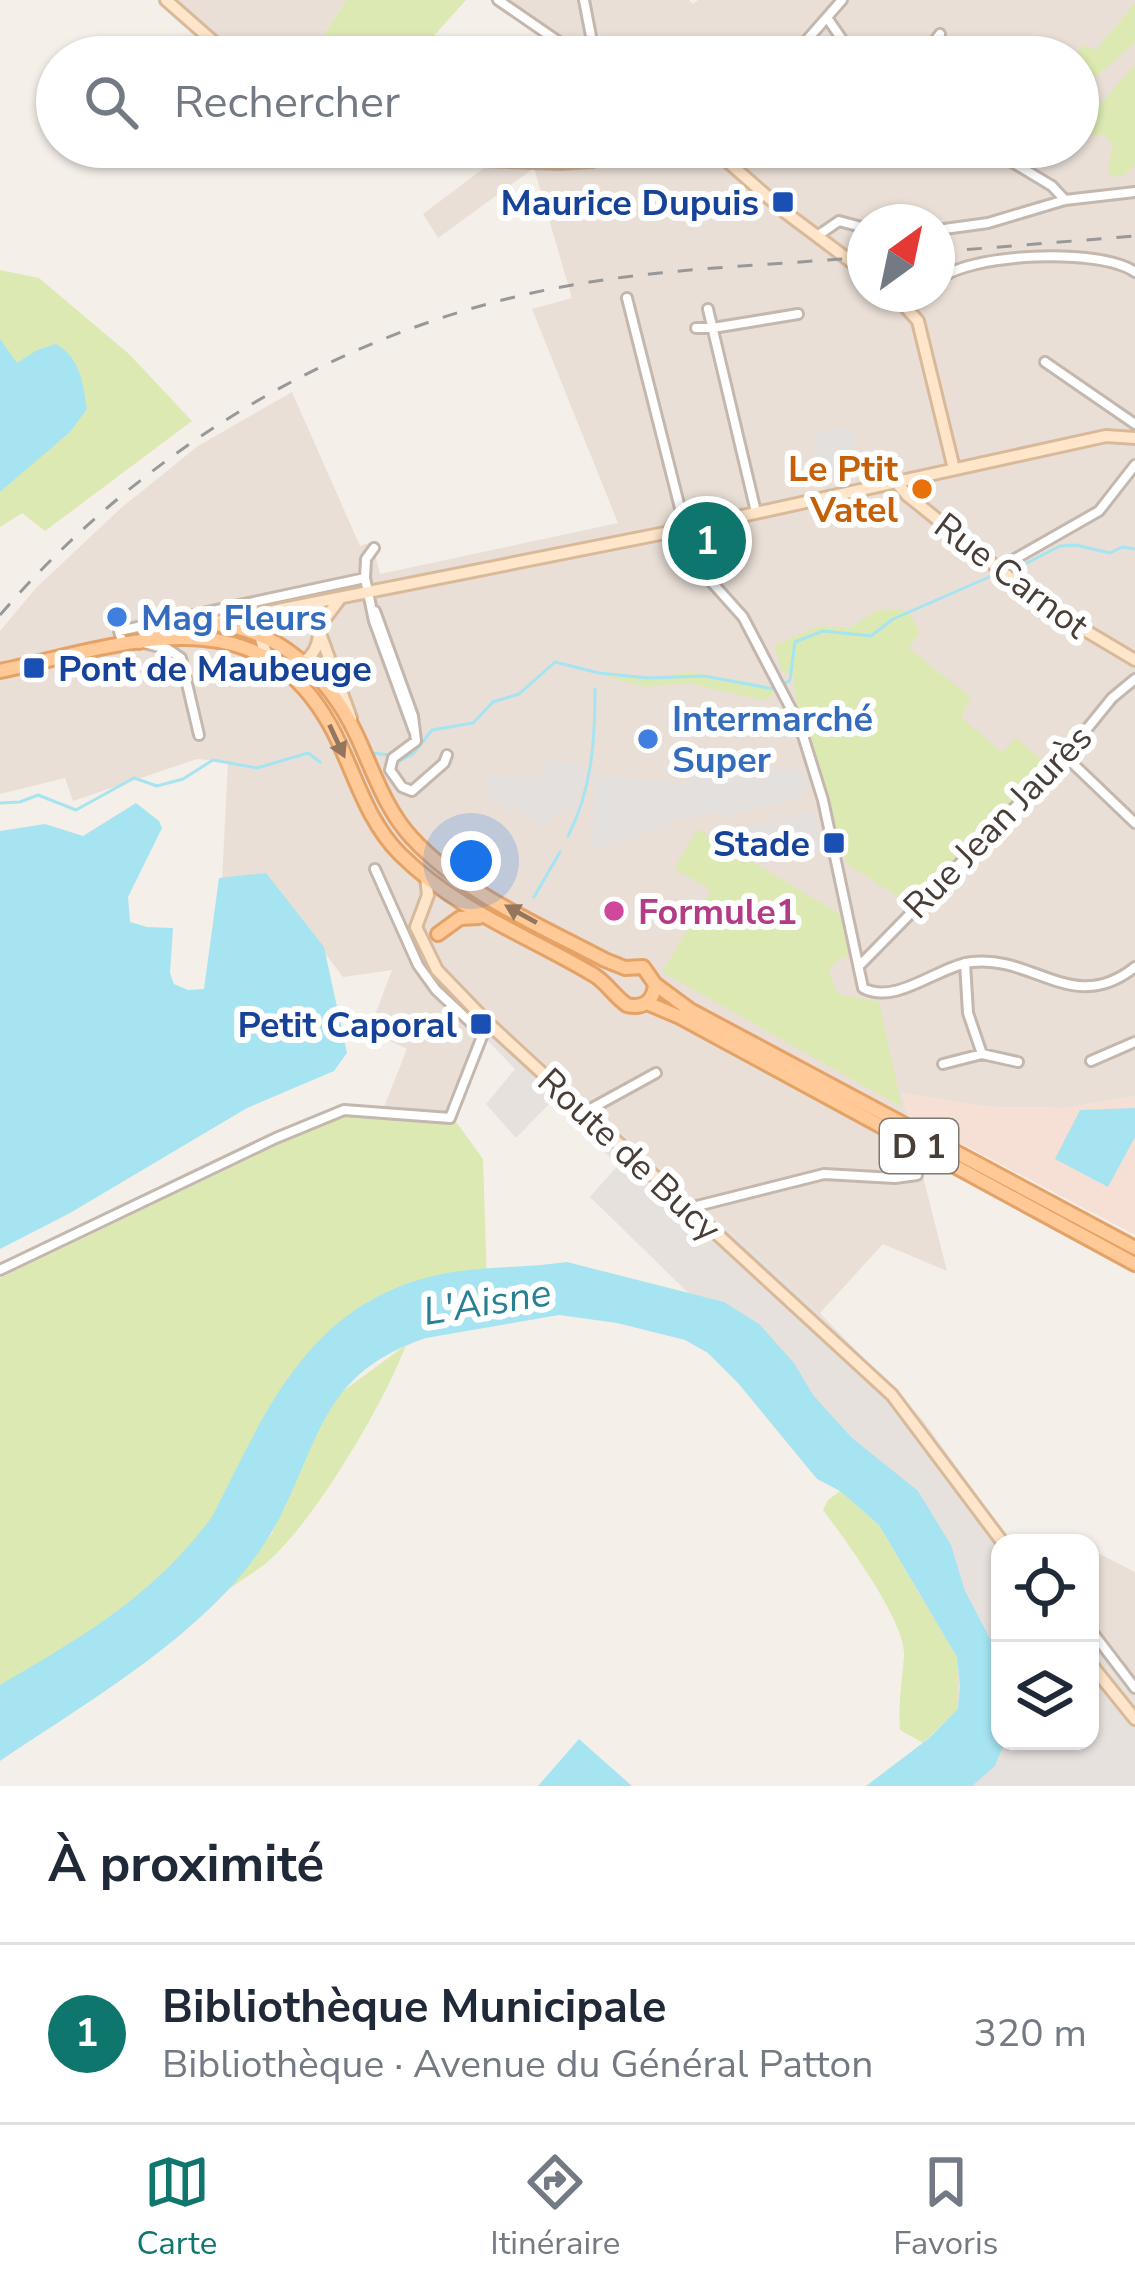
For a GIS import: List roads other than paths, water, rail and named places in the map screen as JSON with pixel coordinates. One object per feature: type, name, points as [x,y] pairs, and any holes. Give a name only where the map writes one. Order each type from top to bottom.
[{"type":"main road","points":[[166,0],[207,36]]},
{"type":"main road","points":[[736,168],[847,258]]},
{"type":"main road","points":[[911,312],[936,386],[954,469]]},
{"type":"main road","points":[[670,532],[675,522],[756,512],[1106,436],[1135,438]]},
{"type":"main road","name":"Rue Carnot","points":[[896,482],[1046,608],[1135,660]]},
{"type":"main road","points":[[670,532],[676,541],[684,542],[690,538],[687,524]]},
{"type":"main road","points":[[139,642],[275,610],[670,532]]},
{"type":"main road","points":[[0,671],[122,645],[198,636],[243,645],[286,665],[304,662],[316,650],[319,630],[340,599]]},
{"type":"main road","points":[[291,607],[310,615],[319,630],[358,738]]},
{"type":"main road","points":[[208,624],[260,636],[304,662],[341,706],[390,807],[425,851],[463,882],[625,968],[644,968],[655,984],[647,1003],[627,1005],[592,974],[482,917],[426,878],[388,841],[325,716],[272,659],[260,636],[275,610]]},
{"type":"main road","name":"Route de Bucy","points":[[426,878],[428,895],[416,927],[428,955],[487,1029],[585,1112],[902,1407],[996,1534]]},
{"type":"main road","points":[[449,984],[438,960],[438,934],[460,918],[482,917]]},
{"type":"main road","points":[[614,989],[616,977],[625,968]]},
{"type":"main road","name":"D 1","points":[[655,984],[690,1010],[1135,1249]]},
{"type":"main road","name":"D 1","points":[[647,1003],[1135,1264]]},
{"type":"main road","points":[[1099,1674],[1135,1719]]},
{"type":"street","points":[[498,0],[550,36]]},
{"type":"street","points":[[584,0],[591,36]]},
{"type":"street","points":[[812,36],[842,0]]},
{"type":"street","points":[[828,19],[840,36]]},
{"type":"street","points":[[1023,168],[1052,185],[1064,200]]},
{"type":"street","points":[[955,228],[988,224],[1064,200],[1135,192]]},
{"type":"street","points":[[817,236],[839,221],[847,223]]},
{"type":"street","points":[[955,269],[1065,254],[1125,264],[1135,272]]},
{"type":"street","points":[[627,298],[687,524]]},
{"type":"street","points":[[708,309],[756,512]]},
{"type":"street","points":[[696,328],[798,314]]},
{"type":"street","points":[[1045,362],[1135,424]]},
{"type":"street","points":[[999,568],[1100,511],[1135,465]]},
{"type":"street","points":[[684,542],[691,559],[742,617],[800,726],[823,800],[863,988],[874,993],[898,990],[965,963],[991,962],[1089,988],[1113,982],[1135,967]]},
{"type":"street","points":[[374,548],[366,559],[365,578],[374,621],[414,731],[414,744],[389,764],[389,770],[402,787],[412,791],[448,755]]},
{"type":"street","points":[[122,645],[119,631],[365,578]]},
{"type":"street","points":[[139,642],[182,658],[199,735]]},
{"type":"street","name":"Rue Jean Jaurès","points":[[860,964],[1135,679]]},
{"type":"street","points":[[1065,756],[1135,823]]},
{"type":"street","name":"Route de Bucy","points":[[375,869],[418,964],[436,989],[487,1029]]},
{"type":"street","points":[[965,963],[968,1013],[982,1054]]},
{"type":"street","points":[[0,1270],[344,1110],[450,1118],[487,1029]]},
{"type":"street","points":[[1091,1060],[1135,1042]]},
{"type":"street","points":[[943,1064],[982,1054],[1018,1062]]},
{"type":"street","points":[[585,1112],[656,1073]]},
{"type":"street","points":[[688,1208],[824,1174],[917,1175]]},
{"type":"street","points":[[1099,1641],[1135,1688]]},
{"type":"water","points":[[0,339],[17,363],[56,344],[64,350],[79,372],[87,409],[70,432],[0,492]]},
{"type":"water","points":[[136,803],[162,828],[128,897],[130,922],[173,928],[170,973],[174,984],[188,990],[204,989],[219,878],[266,873],[324,947],[347,1053],[334,1071],[247,1108],[0,1249],[0,831],[45,824],[83,836]]},
{"type":"water","points":[[1135,1108],[1135,1137],[1108,1187],[1055,1159],[1080,1110]]},
{"type":"water","name":"L'Aisne","points":[[567,1262],[724,1302],[759,1324],[852,1438],[918,1491],[951,1545],[965,1591],[991,1640],[991,1750],[1001,1750],[995,1766],[972,1786],[866,1786],[928,1739],[958,1709],[960,1686],[957,1657],[879,1525],[840,1491],[817,1479],[708,1353],[685,1340],[559,1315],[426,1338],[366,1368],[331,1408],[276,1525],[228,1590],[148,1660],[0,1761],[0,1685],[115,1613],[189,1545],[212,1517],[275,1398],[327,1333],[360,1307],[400,1286],[462,1271]]},
{"type":"water","points":[[579,1739],[632,1786],[538,1786]]},
{"type":"waterway","points":[[1011,571],[1060,546],[1110,553],[1122,547],[1135,549]]},
{"type":"waterway","points":[[786,683],[795,642],[823,631],[871,636],[893,619],[996,574]]},
{"type":"waterway","points":[[398,762],[413,754],[432,730],[473,723],[493,702],[519,694],[555,662],[599,673],[704,676],[774,689]]},
{"type":"waterway","points":[[568,836],[590,764],[595,689]]},
{"type":"waterway","points":[[0,803],[38,795],[76,810],[134,778],[157,786],[183,779],[213,760],[257,768],[308,753],[320,762]]},
{"type":"waterway","points":[[372,753],[389,755]]},
{"type":"waterway","points":[[534,897],[560,852]]},
{"type":"railway","points":[[955,251],[1135,236]]},
{"type":"railway","points":[[0,615],[56,555],[182,450],[250,405],[398,333],[476,307],[594,281],[847,258]]},
{"type":"place","name":"Maurice Dupuis","points":[[783,202]]},
{"type":"place","name":"Le Ptit Vatel","points":[[922,489]]},
{"type":"place","name":"Bibliothèque Municipale","points":[[707,541]]},
{"type":"place","name":"Mag Fleurs","points":[[117,617]]},
{"type":"place","name":"Pont de Maubeuge","points":[[34,668]]},
{"type":"place","name":"Intermarché Super","points":[[648,739]]},
{"type":"place","name":"Stade","points":[[834,843]]},
{"type":"place","name":"Formule1","points":[[614,911]]},
{"type":"place","name":"Petit Caporal","points":[[481,1024]]}]
